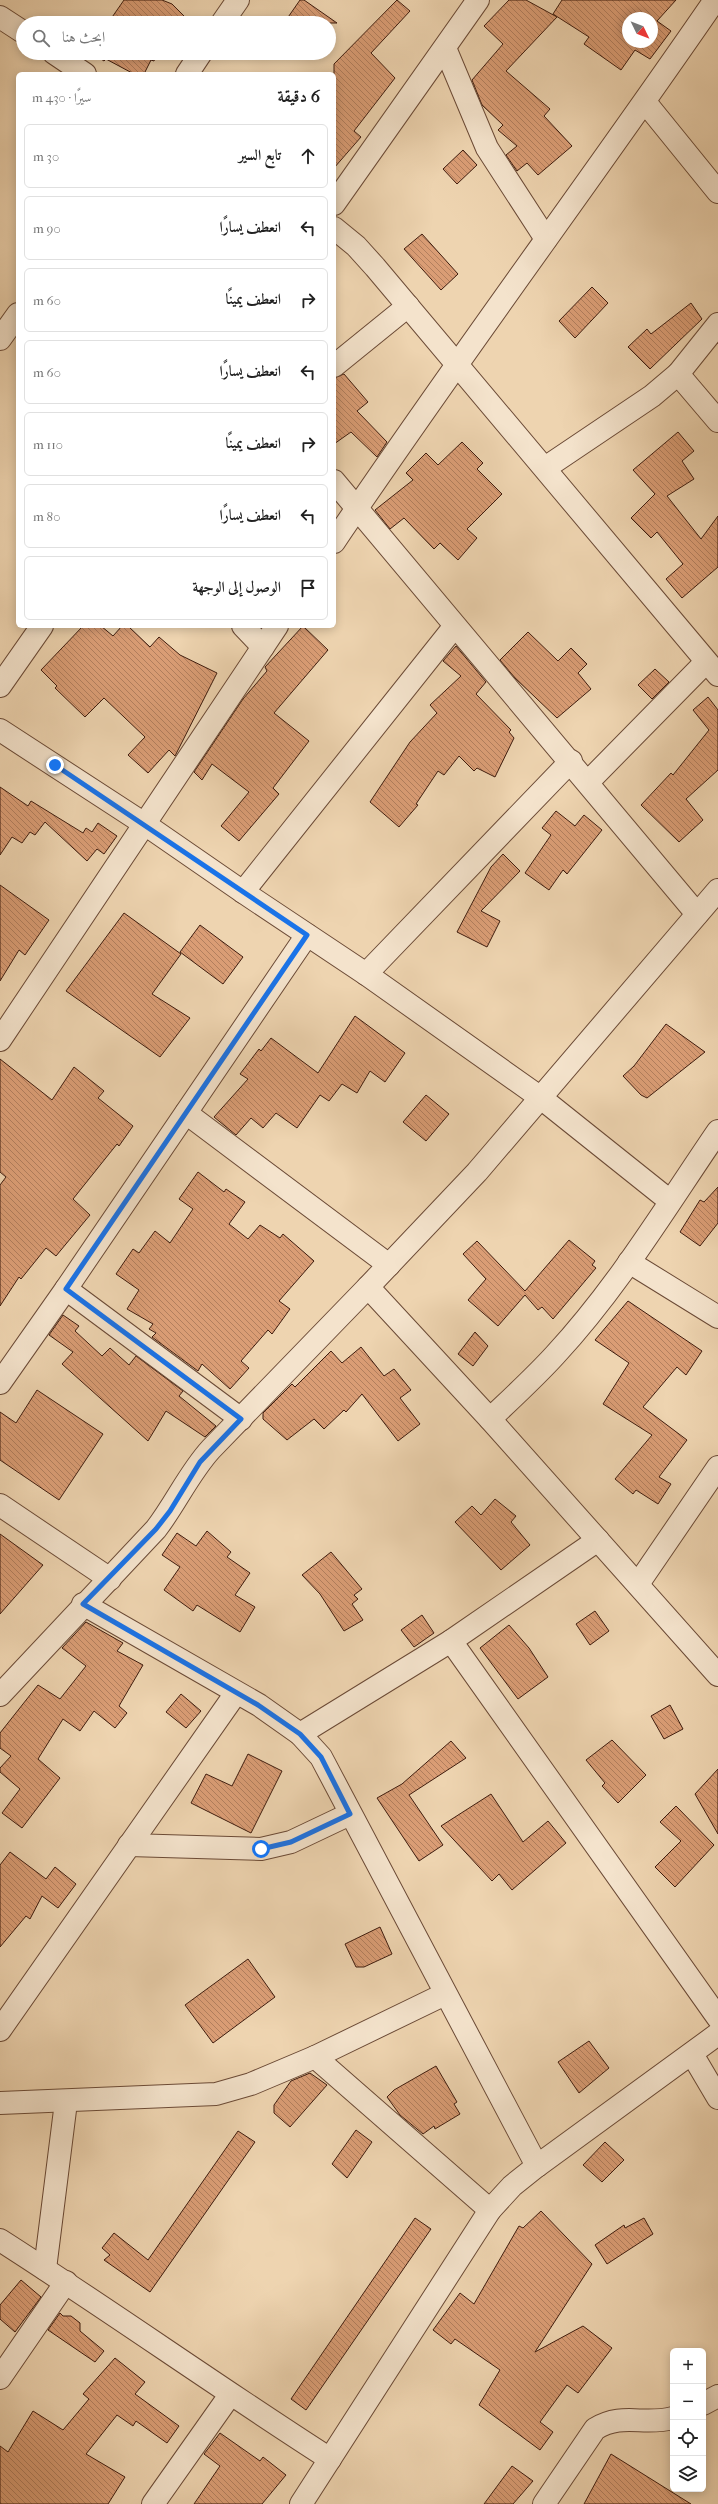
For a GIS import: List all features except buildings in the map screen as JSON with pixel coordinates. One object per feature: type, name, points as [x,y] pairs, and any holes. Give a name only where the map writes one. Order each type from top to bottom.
[{"type":"street","points":[[0,6],[4,0]]},
{"type":"street","points":[[227,16],[238,0]]},
{"type":"street","points":[[336,201],[478,0]]},
{"type":"street","points":[[336,539],[456,365],[645,102],[715,0]]},
{"type":"street","points":[[0,17],[16,27]]},
{"type":"street","points":[[445,48],[487,148],[546,238]]},
{"type":"street","points":[[64,60],[82,72]]},
{"type":"street","points":[[188,72],[196,60]]},
{"type":"street","points":[[645,102],[718,192]]},
{"type":"street","points":[[336,230],[356,246],[408,306],[712,668],[588,782]]},
{"type":"street","points":[[336,364],[408,306]]},
{"type":"street","points":[[0,339],[16,317]]},
{"type":"street","points":[[545,468],[652,396],[678,374],[718,324]]},
{"type":"street","points":[[678,374],[718,421]]},
{"type":"street","points":[[336,483],[454,627],[571,761],[697,914]]},
{"type":"street","points":[[243,892],[454,627]]},
{"type":"street","points":[[0,686],[41,628]]},
{"type":"street","points":[[245,628],[263,647]]},
{"type":"street","points":[[0,1040],[146,825],[277,628]]},
{"type":"street","points":[[0,730],[146,825],[366,974],[541,1098],[670,1201]]},
{"type":"street","points":[[366,974],[571,761]]},
{"type":"street","points":[[0,1695],[83,1604],[110,1579],[170,1511],[200,1462],[472,1178],[718,890]]},
{"type":"street","points":[[0,1383],[66,1289],[307,935]]},
{"type":"street","points":[[186,1113],[389,1265]]},
{"type":"street","points":[[490,1419],[556,1355],[629,1262],[718,1131]]},
{"type":"street","points":[[629,1262],[718,1317]]},
{"type":"street","points":[[368,1287],[490,1419],[718,1675]]},
{"type":"street","points":[[66,1289],[241,1419]]},
{"type":"street","points":[[638,1584],[718,1467]]},
{"type":"street","points":[[0,1505],[110,1579]]},
{"type":"street","points":[[300,1734],[451,1641],[598,1540]]},
{"type":"street","points":[[83,1604],[258,1705],[300,1734],[321,1757],[537,2166]]},
{"type":"street","points":[[451,1641],[718,2018]]},
{"type":"street","points":[[0,2030],[236,1693]]},
{"type":"street","points":[[129,1845],[261,1849],[291,1842],[350,1814]]},
{"type":"street","points":[[0,2103],[66,2102],[216,2094],[251,2084],[315,2057],[445,1994]]},
{"type":"street","points":[[301,2504],[490,2210],[512,2186],[537,2166],[718,2034]]},
{"type":"street","points":[[692,2054],[718,2098]]},
{"type":"street","points":[[315,2057],[490,2210]]},
{"type":"street","points":[[45,2269],[66,2102]]},
{"type":"street","points":[[0,2240],[66,2282],[230,2395],[330,2459]]},
{"type":"street","points":[[0,2378],[66,2282]]},
{"type":"street","points":[[153,2504],[230,2395]]},
{"type":"street","points":[[706,2402],[718,2396]]},
{"type":"street","points":[[544,2504],[595,2429],[608,2421],[621,2419],[656,2422],[670,2419]]},
{"type":"route","points":[[55,765],[307,935],[66,1289],[241,1419],[200,1462],[190,1475],[170,1511],[156,1529],[110,1579],[83,1604],[258,1705],[300,1734],[321,1757],[350,1814],[291,1842],[261,1849]]}]
